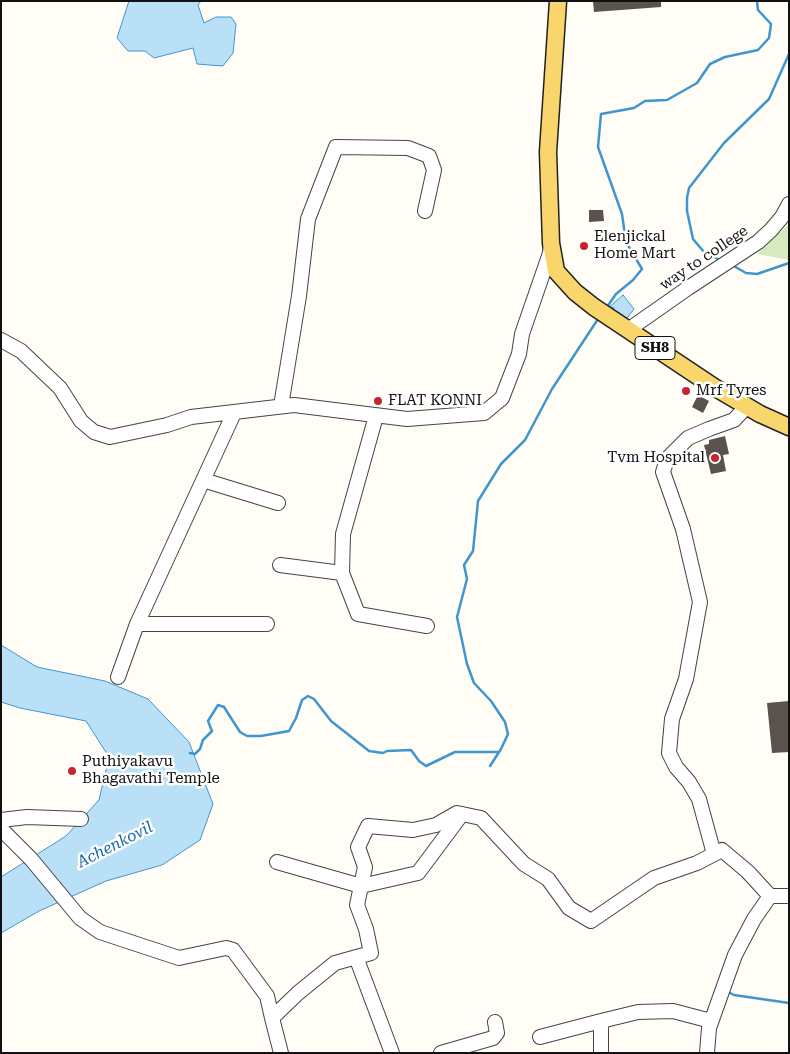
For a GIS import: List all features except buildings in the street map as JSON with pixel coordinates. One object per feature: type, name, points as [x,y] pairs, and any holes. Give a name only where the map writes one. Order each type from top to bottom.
[{"type":"main road","name":"SH8","points":[[558,1],[548,152],[551,243],[556,271],[575,292],[628,330],[714,387],[789,427]]},
{"type":"street","points":[[282,406],[308,219],[336,147],[408,148],[429,156],[434,170],[425,212]]},
{"type":"street","name":"way to college","points":[[628,330],[758,242],[782,217],[789,204]]},
{"type":"street","points":[[1,340],[20,350],[60,388],[82,422],[94,432],[110,437],[167,425],[191,417],[294,405],[407,419],[484,413],[502,398],[519,354],[522,334],[550,252],[551,243]]},
{"type":"street","points":[[714,854],[699,799],[676,768],[669,753],[672,719],[686,679],[700,602],[683,529],[664,472],[666,459],[688,438],[734,420],[747,406]]},
{"type":"street","points":[[118,677],[137,624],[234,412]]},
{"type":"street","points":[[376,416],[344,534],[342,573],[358,614],[427,626]]},
{"type":"street","points":[[203,480],[278,503]]},
{"type":"street","points":[[280,565],[342,573]]},
{"type":"street","points":[[137,624],[268,624]]},
{"type":"street","points":[[272,1018],[298,993],[335,963],[371,953],[366,929],[357,905],[365,867],[358,847],[368,826],[414,830],[436,825],[457,812],[481,818],[524,864],[548,879],[569,908],[591,921],[654,878],[697,863],[722,850],[748,872],[770,896],[789,896]]},
{"type":"street","points":[[277,862],[361,886],[418,873],[462,814]]},
{"type":"street","points":[[1,820],[27,817],[81,820]]},
{"type":"street","points":[[3,833],[31,859],[80,918],[100,932],[179,958],[226,948],[233,950],[267,996],[282,1053]]},
{"type":"street","points":[[707,1053],[711,1021],[735,955],[754,919],[770,896]]},
{"type":"street","points":[[356,957],[392,1053]]},
{"type":"street","points":[[540,1037],[638,1012],[673,1011],[711,1021]]},
{"type":"street","points":[[601,1021],[601,1053]]},
{"type":"street","points":[[441,1053],[494,1038],[497,1033],[495,1022]]},
{"type":"green space","points":[[789,224],[789,260],[757,254]]},
{"type":"water","points":[[129,1],[201,1],[198,5],[204,23],[216,17],[231,17],[236,24],[233,53],[223,66],[197,64],[193,48],[154,58],[145,51],[128,51],[117,38]]},
{"type":"water","points":[[623,295],[634,309],[627,318],[617,316],[613,307],[608,312],[607,309]]},
{"type":"water","name":"Achenkovil","points":[[1,645],[37,667],[105,681],[148,699],[189,742],[213,804],[200,840],[162,865],[106,881],[39,911],[1,933],[1,877],[66,836],[99,800],[109,757],[86,721],[20,708],[1,702]]},
{"type":"waterway","points":[[607,307],[616,294],[633,280],[642,269],[626,242],[622,214],[598,147],[601,114],[634,108],[645,101],[667,100],[697,83],[710,64],[725,57],[758,50],[769,38],[771,24],[758,10],[757,1]]},
{"type":"waterway","points":[[720,260],[704,252],[693,239],[687,211],[689,188],[724,143],[769,99],[789,54]]},
{"type":"waterway","points":[[732,265],[746,273],[757,274],[789,263]]},
{"type":"waterway","points":[[490,766],[508,734],[505,722],[491,701],[474,683],[467,664],[457,617],[467,579],[464,565],[473,551],[478,501],[501,464],[525,440],[552,389],[598,319]]},
{"type":"waterway","points":[[190,753],[195,754],[200,749],[203,740],[212,731],[208,721],[218,705],[224,707],[240,732],[247,736],[261,736],[289,731],[302,700],[308,696],[314,699],[331,721],[369,751],[383,753],[387,751],[411,750],[419,761],[426,766],[455,752],[499,752]]},
{"type":"waterway","points":[[726,991],[734,995],[789,1003]]},
{"type":"place","name":"Elenjickal Home Mart","points":[[584,246]]},
{"type":"place","name":"Mrf Tyres","points":[[686,391]]},
{"type":"place","name":"FLAT KONNI","points":[[378,401]]},
{"type":"place","name":"Tvm Hospital","points":[[715,458]]},
{"type":"place","name":"Puthiyakavu Bhagavathi Temple","points":[[72,771]]}]
